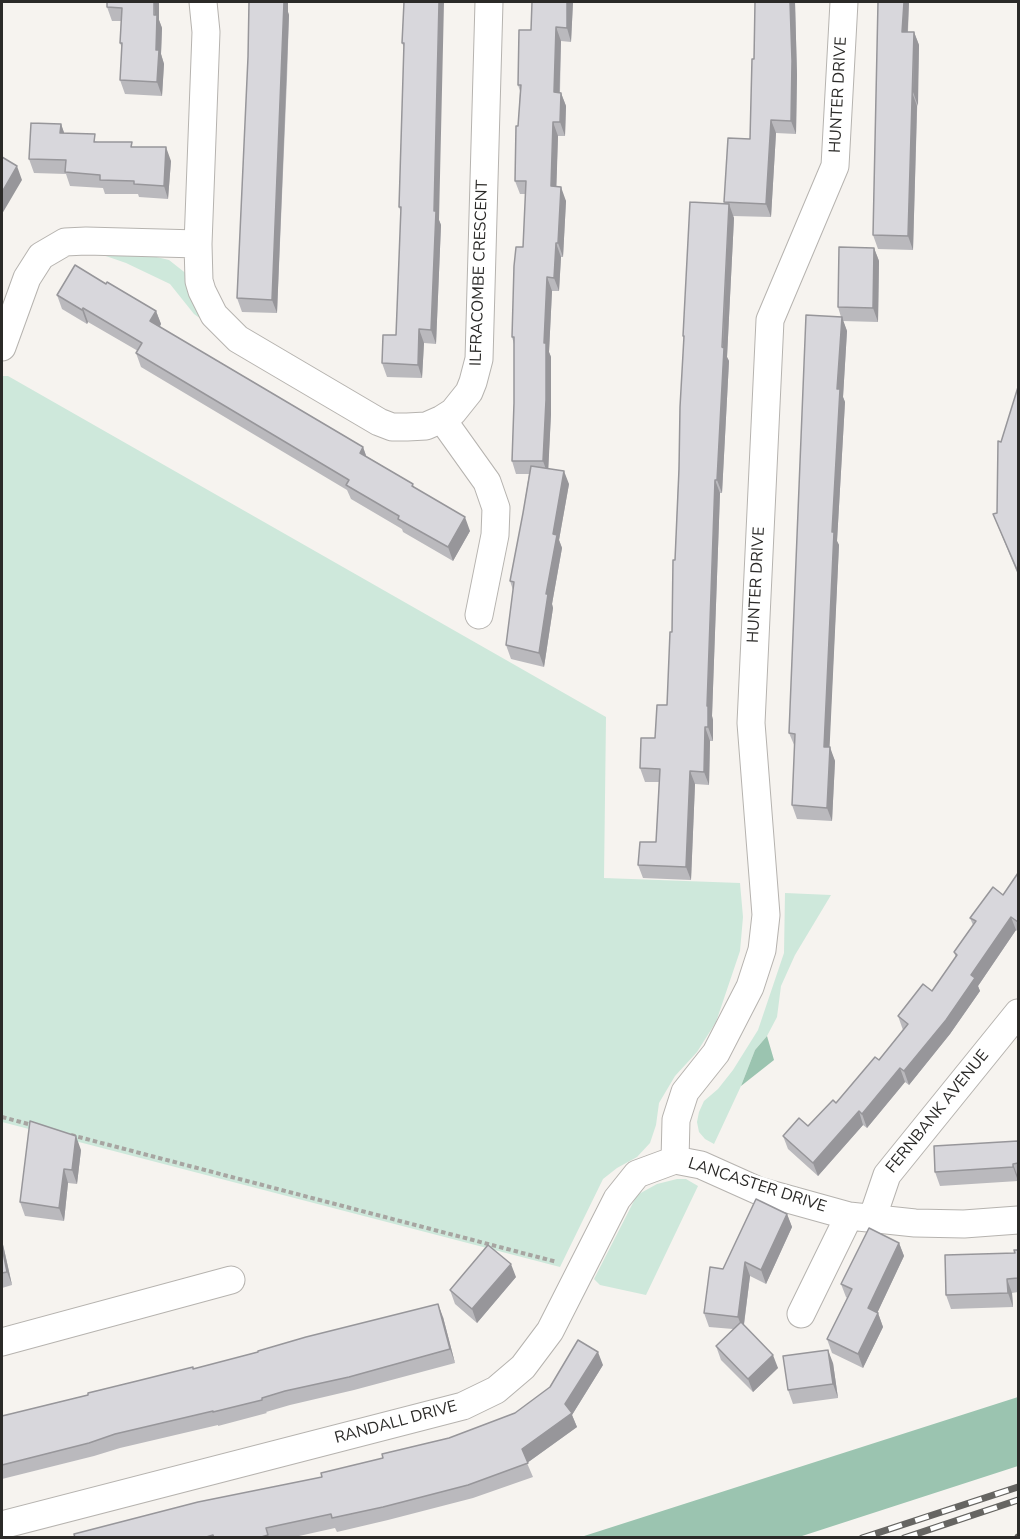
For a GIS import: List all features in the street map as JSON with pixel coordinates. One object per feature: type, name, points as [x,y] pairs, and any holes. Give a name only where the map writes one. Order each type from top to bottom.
[{"type":"street","name":"ILFRACOMBE CRESCENT","points":[[203,2],[206,32],[198,244],[199,280],[202,291],[214,315],[238,339],[379,422],[392,427],[426,426],[442,419],[453,412],[469,392],[473,382],[478,359],[489,2]]},
{"type":"street","name":"HUNTER DRIVE","points":[[675,1160],[676,1120],[685,1092],[716,1053],[750,987],[762,950],[766,915],[751,723],[770,320],[835,166],[844,2]]},
{"type":"street","points":[[2,347],[27,278],[41,256],[65,242],[198,244]]},
{"type":"street","points":[[442,419],[487,483],[495,508],[495,535],[479,615]]},
{"type":"street","name":"FERNBANK AVENUE","points":[[801,1314],[886,1175],[1018,1013]]},
{"type":"street","name":"LANCASTER DRIVE","points":[[675,1160],[701,1165],[759,1191],[861,1218],[915,1223],[964,1224],[1018,1220]]},
{"type":"street","name":"RANDALL DRIVE","points":[[2,1525],[463,1406],[496,1390],[523,1367],[550,1331],[617,1199],[637,1173],[675,1160]]},
{"type":"street","points":[[2,1342],[231,1280]]},
{"type":"path","points":[[2,1117],[36,1126]]},
{"type":"path","points":[[70,1135],[581,1268]]},
{"type":"green space","points":[[140,253],[169,260],[188,275],[201,319],[194,314],[170,284],[126,263],[100,254]]},
{"type":"green space","points":[[2,376],[8,376],[606,717],[604,878],[740,883],[743,917],[740,951],[716,1022],[697,1052],[675,1076],[659,1103],[656,1125],[650,1143],[637,1157],[603,1179],[560,1267],[2,1122]]},
{"type":"green space","points":[[785,893],[831,895],[795,955],[781,986],[777,1017],[767,1036],[755,1050],[714,1144],[699,1132],[697,1122],[699,1112],[704,1101],[718,1089],[733,1070],[758,1030],[784,953]]},
{"type":"green space","points":[[767,1036],[774,1060],[741,1086],[755,1050]]},
{"type":"green space","points":[[686,1179],[698,1186],[646,1295],[600,1285],[594,1279],[637,1195],[657,1184]]},
{"type":"green space","points":[[1018,1397],[1018,1466],[799,1537],[581,1537]]},
{"type":"building","points":[[107,2],[154,2],[154,15],[157,15],[156,50],[159,50],[157,82],[120,80],[122,8],[107,7]]},
{"type":"building","points":[[249,2],[284,2],[272,300],[237,298]]},
{"type":"building","points":[[404,2],[439,2],[434,211],[436,211],[431,330],[419,329],[418,365],[382,363],[383,335],[396,335],[401,207],[399,207]]},
{"type":"building","points":[[532,2],[567,2],[567,28],[556,27],[554,92],[561,93],[560,122],[553,122],[551,186],[561,187],[554,278],[547,277],[543,461],[512,461],[514,266],[516,247],[523,247],[526,181],[515,181],[516,126],[518,126],[521,85],[518,85],[519,30],[531,30]]},
{"type":"building","points":[[755,2],[790,2],[791,121],[771,120],[766,204],[724,202],[728,138],[750,139]]},
{"type":"building","points":[[878,2],[904,2],[902,32],[914,32],[908,236],[873,235]]},
{"type":"building","points":[[31,123],[61,124],[60,133],[95,134],[94,142],[132,142],[131,147],[166,147],[164,186],[134,184],[134,181],[100,180],[100,175],[65,172],[66,160],[29,159]]},
{"type":"building","points":[[2,157],[17,166],[2,192]]},
{"type":"building","points":[[690,202],[729,204],[722,347],[724,348],[717,480],[715,480],[708,727],[705,727],[704,772],[690,771],[686,867],[638,865],[640,842],[656,842],[660,769],[640,768],[641,738],[655,738],[657,705],[667,705]]},
{"type":"building","points":[[839,247],[874,248],[873,308],[838,307]]},
{"type":"building","points":[[75,265],[156,311],[150,321],[363,447],[360,453],[465,517],[448,547],[398,519],[399,516],[346,485],[349,480],[136,353],[142,343],[57,295]]},
{"type":"building","points":[[806,315],[842,317],[837,389],[840,389],[824,747],[830,747],[827,808],[792,805],[795,734],[789,733]]},
{"type":"building","points":[[1018,387],[1018,572],[993,514],[997,513],[998,441],[1001,442]]},
{"type":"building","points":[[531,466],[564,471],[553,534],[557,535],[546,594],[548,594],[539,653],[506,645],[514,582],[510,581]]},
{"type":"building","points":[[1018,873],[1018,922],[1011,917],[971,975],[975,978],[946,1020],[904,1071],[900,1068],[862,1114],[859,1111],[813,1163],[783,1136],[799,1118],[808,1126],[833,1100],[836,1103],[875,1057],[879,1060],[908,1024],[898,1016],[923,984],[932,991],[957,955],[954,952],[976,921],[970,918],[993,887],[1003,895]]},
{"type":"building","points":[[30,1121],[76,1136],[72,1170],[64,1169],[59,1208],[20,1202]]},
{"type":"building","points":[[1018,1141],[1018,1163],[1013,1164],[1013,1167],[935,1172],[934,1146]]},
{"type":"building","points":[[756,1199],[787,1214],[761,1270],[745,1262],[738,1317],[704,1313],[710,1267],[723,1269]]},
{"type":"building","points":[[869,1228],[899,1243],[868,1308],[878,1313],[858,1354],[827,1339],[852,1289],[841,1284]]},
{"type":"building","points":[[488,1245],[511,1264],[472,1309],[450,1290]]},
{"type":"building","points":[[2,1247],[7,1272],[2,1273]]},
{"type":"building","points":[[1014,1250],[1018,1250],[1018,1278],[1007,1279],[1008,1293],[946,1295],[945,1255],[1015,1253]]},
{"type":"building","points":[[438,1304],[450,1349],[349,1377],[285,1391],[262,1398],[262,1400],[115,1434],[89,1443],[2,1465],[2,1416],[193,1367],[193,1369],[306,1337]]},
{"type":"building","points":[[741,1322],[773,1355],[748,1379],[716,1346]]},
{"type":"building","points":[[578,1340],[598,1352],[565,1404],[572,1413],[522,1449],[528,1463],[468,1485],[383,1507],[332,1518],[331,1514],[266,1528],[268,1535],[258,1538],[214,1538],[213,1535],[203,1538],[75,1538],[74,1534],[198,1502],[322,1477],[321,1473],[383,1458],[382,1454],[449,1438],[515,1413],[550,1387]]},
{"type":"building","points":[[828,1350],[833,1384],[788,1390],[783,1356]]},
{"type":"railway","points":[[862,1538],[1018,1487]]},
{"type":"railway","points":[[904,1538],[1018,1500]]}]
